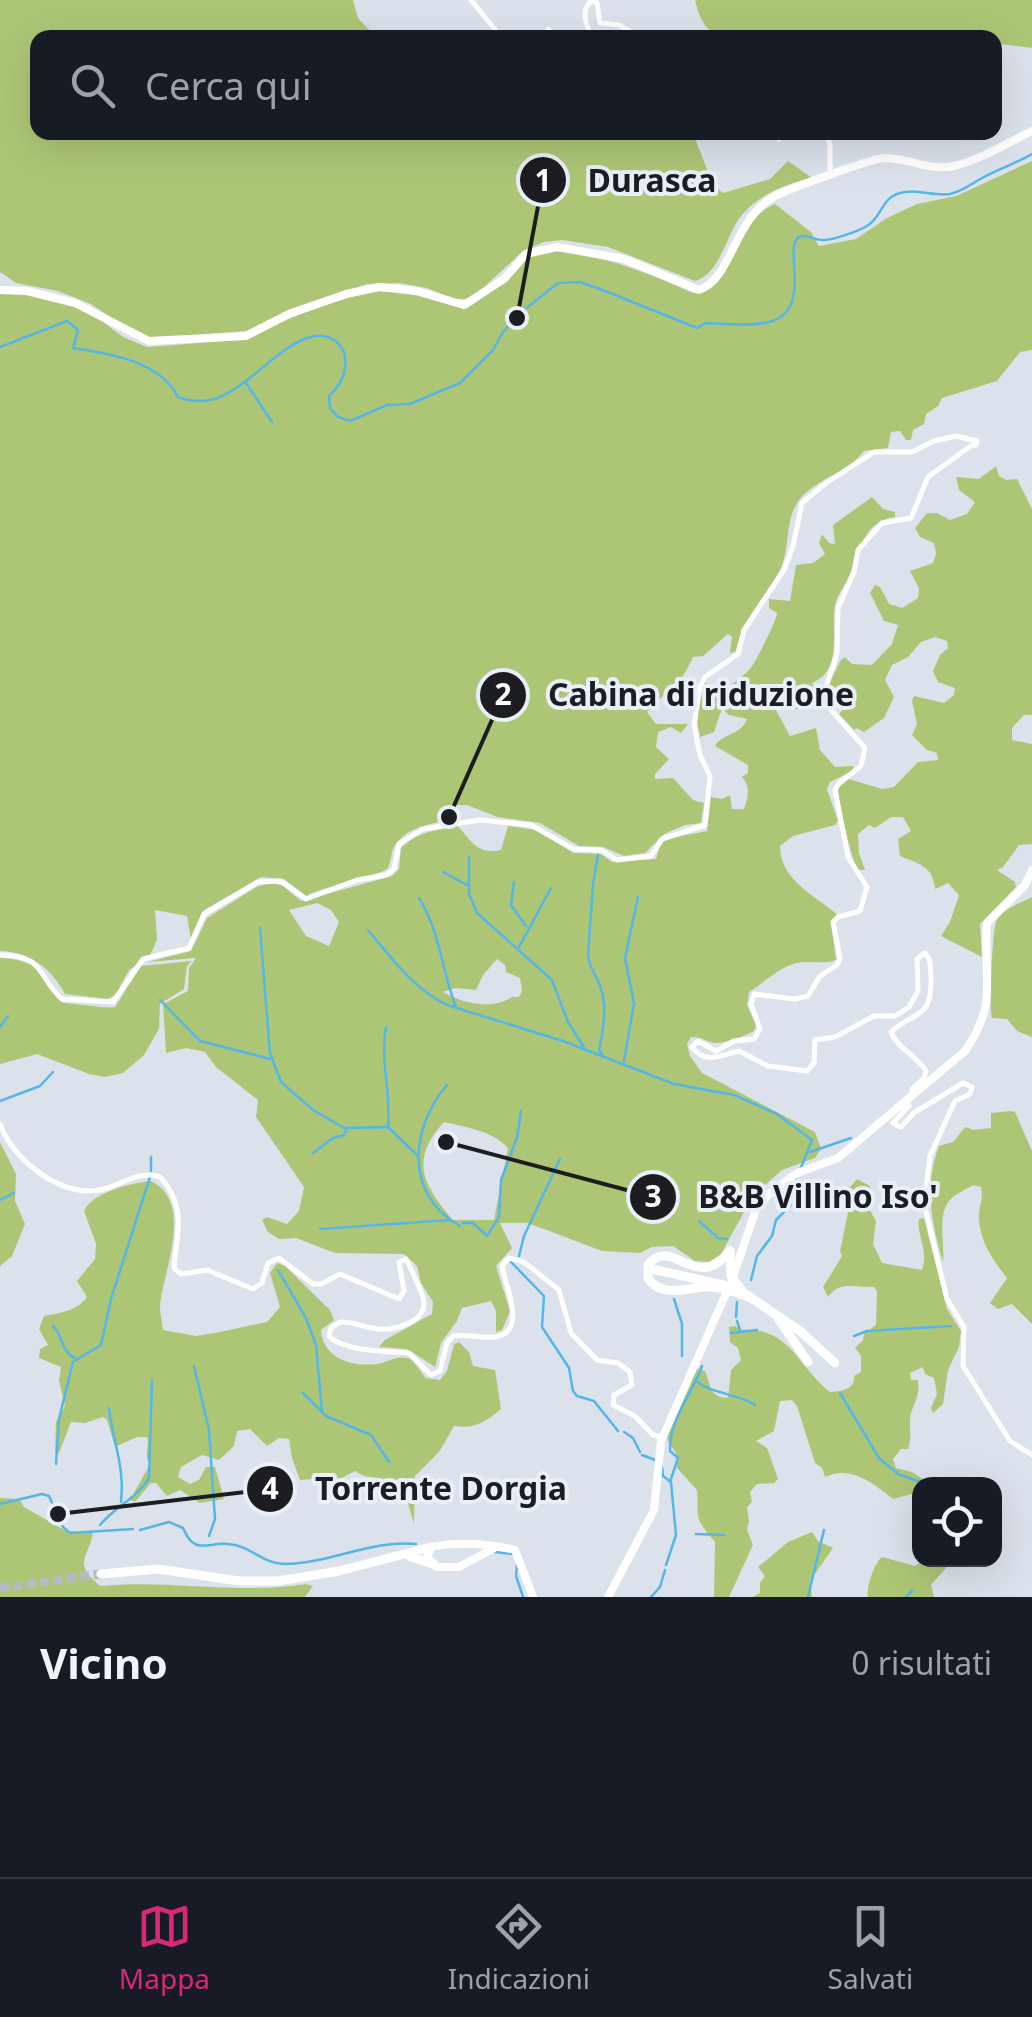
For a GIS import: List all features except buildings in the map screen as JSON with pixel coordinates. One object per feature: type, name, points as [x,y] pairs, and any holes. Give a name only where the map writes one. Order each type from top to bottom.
[{"type":"highway","points":[[730,1251],[735,1285],[810,1339],[836,1364]]},
{"type":"highway","points":[[682,1274],[712,1272],[724,1263],[730,1251]]},
{"type":"highway","points":[[730,1251],[719,1264],[707,1268],[667,1256],[656,1257],[646,1273],[657,1289],[713,1287],[751,1298]]},
{"type":"highway","points":[[652,1268],[713,1280],[751,1298]]},
{"type":"highway","points":[[766,1308],[789,1332],[807,1360]]},
{"type":"highway","points":[[101,1574],[158,1569],[238,1581],[278,1581],[431,1547]]},
{"type":"highway","points":[[401,1556],[432,1564]]},
{"type":"main road","points":[[0,290],[27,291],[75,303],[149,342],[246,336],[281,317],[379,287],[417,290],[464,305],[504,279],[526,254],[557,246],[624,259],[699,290],[708,287],[717,276],[745,222],[757,208],[776,196],[881,158],[933,166],[956,165],[1032,132]]},
{"type":"main road","points":[[608,1597],[654,1510],[661,1435],[713,1326],[756,1208],[796,1173],[838,1158],[965,1051],[974,1038],[990,988],[987,922],[1025,884],[1032,870]]},
{"type":"main road","points":[[496,1546],[460,1568],[432,1564],[427,1555],[431,1547],[469,1543],[496,1546],[515,1550],[533,1597]]},
{"type":"main road","points":[[469,1543],[478,1549],[476,1559]]},
{"type":"street","points":[[471,0],[496,30]]},
{"type":"street","points":[[590,30],[585,16],[592,0],[597,3],[600,23],[628,30]]},
{"type":"street","points":[[829,140],[830,177]]},
{"type":"street","points":[[0,955],[36,965],[62,999],[111,1002],[142,959],[190,948],[204,914],[255,883],[267,879],[282,881],[306,899],[357,880],[386,875],[394,869],[396,850],[407,836],[458,821],[532,824],[576,850],[601,850],[616,860],[650,856],[665,838],[704,826],[710,776],[700,756],[694,724],[700,684],[738,654],[744,630],[784,570],[804,500],[877,451],[912,452],[956,436],[972,443],[928,478],[911,518],[882,523],[860,547],[838,608],[837,654],[823,696],[865,751],[861,766],[838,783],[835,792],[848,857],[867,887],[860,911],[834,922],[838,962],[820,976],[808,996],[752,996],[760,1029],[754,1039],[734,1042],[716,1051],[698,1041],[692,1047],[695,1052],[715,1059],[739,1051],[768,1066],[807,1070],[814,1062],[815,1040],[835,1036],[874,1016],[895,1016],[912,1004],[918,991],[918,958],[925,953],[930,960],[931,1000],[919,1016],[891,1032],[893,1039],[913,1054],[926,1072],[912,1088],[909,1106],[894,1119],[896,1127],[957,1086],[968,1083],[972,1087],[970,1094],[953,1104],[930,1156],[924,1201],[949,1304],[964,1327],[963,1366],[1010,1440],[1032,1455]]},
{"type":"street","points":[[0,1124],[8,1144],[58,1184],[88,1191],[148,1174],[160,1177],[172,1192],[179,1212],[175,1271],[186,1275],[207,1270],[248,1289],[260,1285],[268,1263],[279,1258],[314,1284],[340,1274],[399,1299],[404,1292],[399,1262],[404,1258],[424,1300],[415,1319],[396,1328],[380,1329],[354,1322],[336,1323],[329,1336],[339,1343],[385,1353],[409,1353],[431,1375],[440,1371],[450,1337],[498,1336],[512,1325],[502,1266],[506,1260],[515,1258],[559,1290],[571,1333],[597,1360],[618,1362],[630,1372],[632,1384],[614,1395],[612,1403],[661,1435]]},
{"type":"green space","points":[[0,0],[353,0],[358,18],[369,30],[30,30],[30,140],[696,140],[713,185],[723,193],[770,179],[788,161],[812,178],[774,191],[748,208],[711,271],[695,281],[608,247],[562,240],[523,251],[467,299],[399,283],[367,284],[290,309],[246,331],[148,339],[91,304],[58,291],[16,283],[0,272]]},
{"type":"green space","points":[[695,0],[1032,0],[1032,48],[1002,44],[1002,30],[711,30]]},
{"type":"green space","points":[[1032,161],[1032,350],[1020,352],[997,381],[942,398],[926,414],[924,424],[913,430],[911,440],[906,440],[900,431],[891,432],[888,448],[864,451],[804,495],[793,511],[780,570],[749,619],[736,651],[730,653],[732,637],[728,634],[703,656],[693,657],[678,682],[647,712],[656,724],[688,724],[681,733],[671,727],[658,732],[656,747],[669,759],[655,779],[673,778],[693,800],[704,803],[701,823],[664,834],[645,853],[624,856],[603,847],[579,846],[540,823],[498,817],[467,805],[452,805],[438,813],[440,822],[420,827],[398,841],[387,869],[306,896],[284,879],[261,877],[204,910],[191,940],[187,916],[155,910],[157,939],[150,955],[129,970],[116,994],[108,999],[65,994],[38,963],[21,954],[0,951],[0,293],[21,293],[73,306],[147,347],[239,340],[312,309],[371,291],[404,292],[465,309],[524,259],[540,253],[560,252],[608,261],[693,293],[707,291],[717,283],[748,227],[775,204],[811,232],[819,246],[856,239],[917,204],[956,196]]},
{"type":"green space","points":[[996,466],[999,476],[1017,479],[1032,509],[1032,715],[1024,715],[1012,728],[1012,740],[1032,744],[1032,844],[1019,845],[997,870],[1015,882],[1016,887],[980,924],[982,957],[941,936],[959,895],[948,883],[935,889],[928,871],[900,856],[898,839],[911,831],[903,817],[891,817],[875,828],[869,825],[858,834],[865,870],[858,870],[848,842],[838,788],[849,779],[882,789],[894,787],[918,762],[938,760],[937,753],[927,750],[912,735],[917,724],[912,701],[914,696],[944,703],[954,695],[955,688],[938,682],[933,671],[948,648],[947,641],[935,637],[921,642],[908,657],[892,665],[885,680],[894,697],[884,718],[864,732],[854,730],[839,714],[850,701],[841,709],[837,702],[827,700],[826,689],[845,657],[852,664],[872,665],[892,644],[898,625],[884,621],[870,593],[875,585],[889,604],[902,608],[918,598],[919,588],[910,571],[933,563],[936,554],[934,543],[920,537],[915,528],[927,513],[950,520],[967,514],[975,502],[959,490],[956,477],[979,479]]},
{"type":"green space","points":[[872,497],[883,509],[895,512],[895,517],[869,531],[836,601],[832,660],[824,675],[811,684],[822,687],[821,702],[799,709],[776,710],[790,736],[816,728],[820,750],[835,767],[854,766],[852,771],[830,782],[827,789],[838,821],[835,825],[793,836],[780,846],[781,858],[792,877],[837,914],[831,923],[836,960],[789,965],[749,992],[747,1005],[756,1025],[754,1031],[718,1043],[691,1037],[687,1044],[702,1073],[815,1132],[821,1149],[815,1158],[782,1170],[764,1186],[750,1201],[721,1254],[709,1262],[695,1261],[673,1246],[652,1247],[640,1253],[602,1251],[528,1223],[500,1223],[512,1248],[496,1266],[510,1311],[502,1330],[496,1332],[496,1311],[491,1301],[462,1308],[441,1343],[435,1367],[407,1349],[379,1347],[432,1314],[433,1302],[421,1283],[417,1266],[404,1254],[335,1253],[296,1238],[279,1239],[268,1232],[262,1220],[267,1217],[287,1224],[299,1211],[304,1187],[256,1117],[258,1100],[216,1067],[205,1052],[186,1048],[166,1053],[163,1004],[188,991],[189,968],[196,958],[148,962],[191,951],[207,918],[258,886],[283,886],[301,901],[392,876],[399,869],[401,848],[435,830],[458,826],[476,846],[493,851],[501,850],[508,826],[537,830],[574,853],[601,854],[612,862],[656,859],[666,839],[707,831],[711,797],[722,799],[730,795],[732,809],[744,809],[748,789],[742,777],[748,773],[748,765],[715,746],[740,729],[747,719],[729,715],[722,708],[714,732],[700,737],[697,720],[701,685],[705,682],[725,691],[749,670],[776,617],[777,613],[769,608],[769,599],[790,601],[796,565],[813,563],[825,554],[819,543],[822,534],[835,544],[833,525]],"holes":[[[317,903],[331,910],[339,922],[329,946],[306,936],[289,910]],[[497,959],[505,965],[506,972],[520,978],[519,997],[478,1004],[443,992],[456,988],[476,990]],[[444,1122],[487,1134],[508,1148],[494,1220],[453,1220],[434,1195],[424,1172],[426,1148]]]},
{"type":"green space","points":[[1032,897],[1032,1037],[1017,1031],[1007,1019],[992,1018],[991,1000],[997,919]]},
{"type":"green space","points":[[0,958],[36,968],[63,1003],[110,1007],[115,1007],[141,966],[192,961],[187,966],[184,989],[160,1004],[159,1029],[144,1055],[123,1073],[105,1077],[37,1054],[0,1064]]},
{"type":"green space","points":[[1015,1112],[1032,1151],[1032,1324],[1012,1304],[998,1309],[990,1303],[1007,1278],[982,1237],[981,1187],[973,1185],[947,1204],[943,1262],[931,1204],[939,1146],[953,1142],[965,1127],[991,1128],[991,1113]]},
{"type":"green space","points":[[0,1142],[16,1174],[15,1201],[25,1224],[12,1256],[0,1266]]},
{"type":"green space","points":[[857,1179],[870,1186],[871,1193],[863,1198],[876,1221],[873,1244],[882,1263],[922,1270],[919,1219],[924,1218],[947,1309],[961,1331],[959,1347],[948,1370],[943,1404],[933,1413],[937,1394],[934,1378],[925,1374],[923,1367],[910,1373],[911,1380],[918,1380],[918,1394],[910,1418],[909,1444],[893,1459],[896,1468],[920,1477],[912,1477],[912,1494],[893,1499],[852,1474],[825,1477],[815,1463],[797,1406],[792,1400],[780,1401],[774,1431],[756,1441],[767,1448],[778,1479],[757,1484],[750,1492],[747,1530],[753,1545],[729,1597],[714,1597],[715,1542],[700,1522],[697,1490],[677,1468],[676,1453],[667,1434],[695,1368],[705,1371],[714,1393],[728,1398],[731,1370],[741,1360],[738,1348],[730,1342],[729,1327],[757,1330],[782,1341],[830,1392],[846,1389],[861,1372],[861,1356],[855,1348],[876,1325],[877,1291],[874,1287],[843,1287],[828,1297],[823,1287],[842,1256],[849,1208],[843,1195]]},
{"type":"green space","points":[[151,1181],[164,1191],[174,1221],[160,1306],[163,1330],[196,1336],[267,1322],[280,1307],[270,1273],[277,1263],[285,1266],[330,1310],[334,1320],[321,1330],[323,1340],[340,1359],[367,1365],[406,1358],[426,1378],[440,1380],[447,1371],[454,1344],[459,1342],[469,1352],[473,1366],[495,1370],[501,1409],[479,1424],[454,1426],[439,1452],[415,1476],[414,1524],[407,1500],[386,1504],[378,1478],[355,1471],[330,1484],[300,1480],[289,1439],[279,1438],[267,1446],[250,1429],[237,1431],[234,1446],[219,1460],[202,1455],[181,1467],[178,1477],[190,1484],[199,1480],[206,1467],[215,1467],[224,1499],[200,1503],[180,1490],[167,1496],[156,1483],[151,1483],[135,1502],[130,1500],[150,1464],[147,1437],[115,1447],[103,1417],[85,1423],[71,1422],[59,1453],[55,1451],[56,1422],[65,1406],[59,1381],[61,1367],[39,1358],[40,1349],[48,1345],[39,1329],[44,1316],[73,1308],[87,1297],[77,1281],[95,1259],[96,1244],[84,1211],[89,1204],[113,1190]]},
{"type":"green space","points":[[0,1498],[19,1499],[24,1507],[66,1531],[93,1533],[84,1566],[100,1586],[313,1586],[305,1597],[0,1597]]},
{"type":"green space","points":[[812,1532],[818,1541],[833,1548],[810,1581],[812,1597],[753,1597],[760,1593],[765,1576],[758,1567],[788,1542]]},
{"type":"green space","points":[[882,1557],[912,1567],[947,1567],[931,1585],[934,1597],[868,1597],[876,1565]]},
{"type":"waterway","points":[[0,347],[67,321],[78,330],[73,348],[133,361],[159,375],[178,397],[197,401],[231,392],[291,346],[323,336],[341,347],[345,360],[341,381],[329,396],[330,408],[338,417],[350,421],[387,405],[410,404],[460,383],[493,350],[520,313],[558,283],[580,282],[697,328],[705,323],[749,325],[773,321],[792,302],[794,249],[796,240],[802,236],[824,240],[852,233],[872,223],[897,194],[955,193],[1032,154]]},
{"type":"waterway","points":[[246,383],[272,422]]},
{"type":"waterway","points":[[598,855],[588,955],[604,1002],[599,1051],[602,1054]]},
{"type":"waterway","points":[[469,857],[469,894],[477,913],[552,980],[568,1022],[585,1049]]},
{"type":"waterway","points":[[443,872],[467,885]]},
{"type":"waterway","points":[[514,882],[511,905],[526,926]]},
{"type":"waterway","points":[[519,947],[551,888]]},
{"type":"waterway","points":[[624,1061],[634,1003],[625,958],[638,897]]},
{"type":"waterway","points":[[419,898],[432,924],[456,1007]]},
{"type":"waterway","points":[[260,928],[270,1053],[281,1082],[313,1110],[344,1128],[388,1127],[417,1155]]},
{"type":"waterway","points":[[368,930],[413,982],[447,1005],[563,1041],[674,1084],[734,1095],[777,1114],[812,1140],[800,1170]]},
{"type":"waterway","points":[[160,1000],[200,1041],[270,1059]]},
{"type":"waterway","points":[[0,1027],[8,1016]]},
{"type":"waterway","points":[[386,1027],[388,1126]]},
{"type":"waterway","points":[[0,1101],[40,1086],[53,1072]]},
{"type":"waterway","points":[[447,1085],[426,1121],[419,1160],[429,1197],[460,1226]]},
{"type":"waterway","points":[[463,1223],[473,1223],[487,1236],[499,1217],[501,1180],[517,1138],[521,1111]]},
{"type":"waterway","points":[[313,1153],[344,1135],[347,1129]]},
{"type":"waterway","points":[[810,1152],[851,1138]]},
{"type":"waterway","points":[[151,1157],[151,1171]]},
{"type":"waterway","points":[[519,1256],[524,1236],[560,1159]]},
{"type":"waterway","points":[[56,1464],[59,1419],[73,1362],[101,1345],[111,1299],[150,1177]]},
{"type":"waterway","points":[[751,1280],[757,1256],[772,1236],[776,1220],[795,1201],[796,1177]]},
{"type":"waterway","points":[[0,1200],[14,1193]]},
{"type":"waterway","points":[[320,1229],[450,1220]]},
{"type":"waterway","points":[[699,1221],[718,1238],[727,1239]]},
{"type":"waterway","points":[[511,1262],[544,1296],[542,1327],[569,1368],[573,1391],[594,1401],[618,1431]]},
{"type":"waterway","points":[[278,1270],[306,1318],[316,1345],[322,1412]]},
{"type":"waterway","points":[[674,1299],[682,1324],[682,1356]]},
{"type":"waterway","points":[[736,1317],[737,1302]]},
{"type":"waterway","points":[[737,1321],[740,1330]]},
{"type":"waterway","points":[[53,1326],[67,1352],[75,1358]]},
{"type":"waterway","points":[[854,1336],[867,1331],[951,1326]]},
{"type":"waterway","points":[[731,1333],[757,1330]]},
{"type":"waterway","points":[[194,1366],[209,1430],[215,1519],[209,1536]]},
{"type":"waterway","points":[[670,1482],[678,1458],[670,1451],[673,1428],[702,1366]]},
{"type":"waterway","points":[[100,1525],[149,1478],[152,1380]]},
{"type":"waterway","points":[[696,1381],[755,1405]]},
{"type":"waterway","points":[[303,1393],[326,1416],[371,1435],[389,1462]]},
{"type":"waterway","points":[[840,1393],[879,1458],[898,1474],[912,1479]]},
{"type":"waterway","points":[[109,1408],[120,1466],[121,1502]]},
{"type":"waterway","points":[[624,1432],[633,1438],[640,1452]]},
{"type":"waterway","points":[[642,1455],[655,1460]]},
{"type":"waterway","points":[[662,1467],[663,1476],[671,1482],[676,1535],[666,1565]]},
{"type":"waterway","points":[[0,1504],[42,1494],[49,1496],[63,1527],[70,1533],[133,1529]]},
{"type":"waterway","points":[[140,1530],[169,1522],[183,1528],[197,1545],[236,1545],[285,1564],[383,1545],[416,1544]]},
{"type":"waterway","points":[[808,1597],[824,1530]]},
{"type":"waterway","points":[[696,1534],[724,1535]]},
{"type":"waterway","points":[[495,1552],[512,1554]]},
{"type":"waterway","points":[[517,1565],[516,1576],[523,1597]]},
{"type":"waterway","points":[[651,1597],[660,1587],[665,1570]]},
{"type":"waterway","points":[[906,1597],[912,1591]]},
{"type":"tunnel","points":[[0,1588],[101,1574]]},
{"type":"place","name":"Durasca","points":[[517,318]]},
{"type":"place","name":"Cabina di riduzione","points":[[449,817]]},
{"type":"place","name":"B&B Villino Iso'","points":[[446,1142]]},
{"type":"place","name":"Torrente Dorgia","points":[[58,1514]]}]
